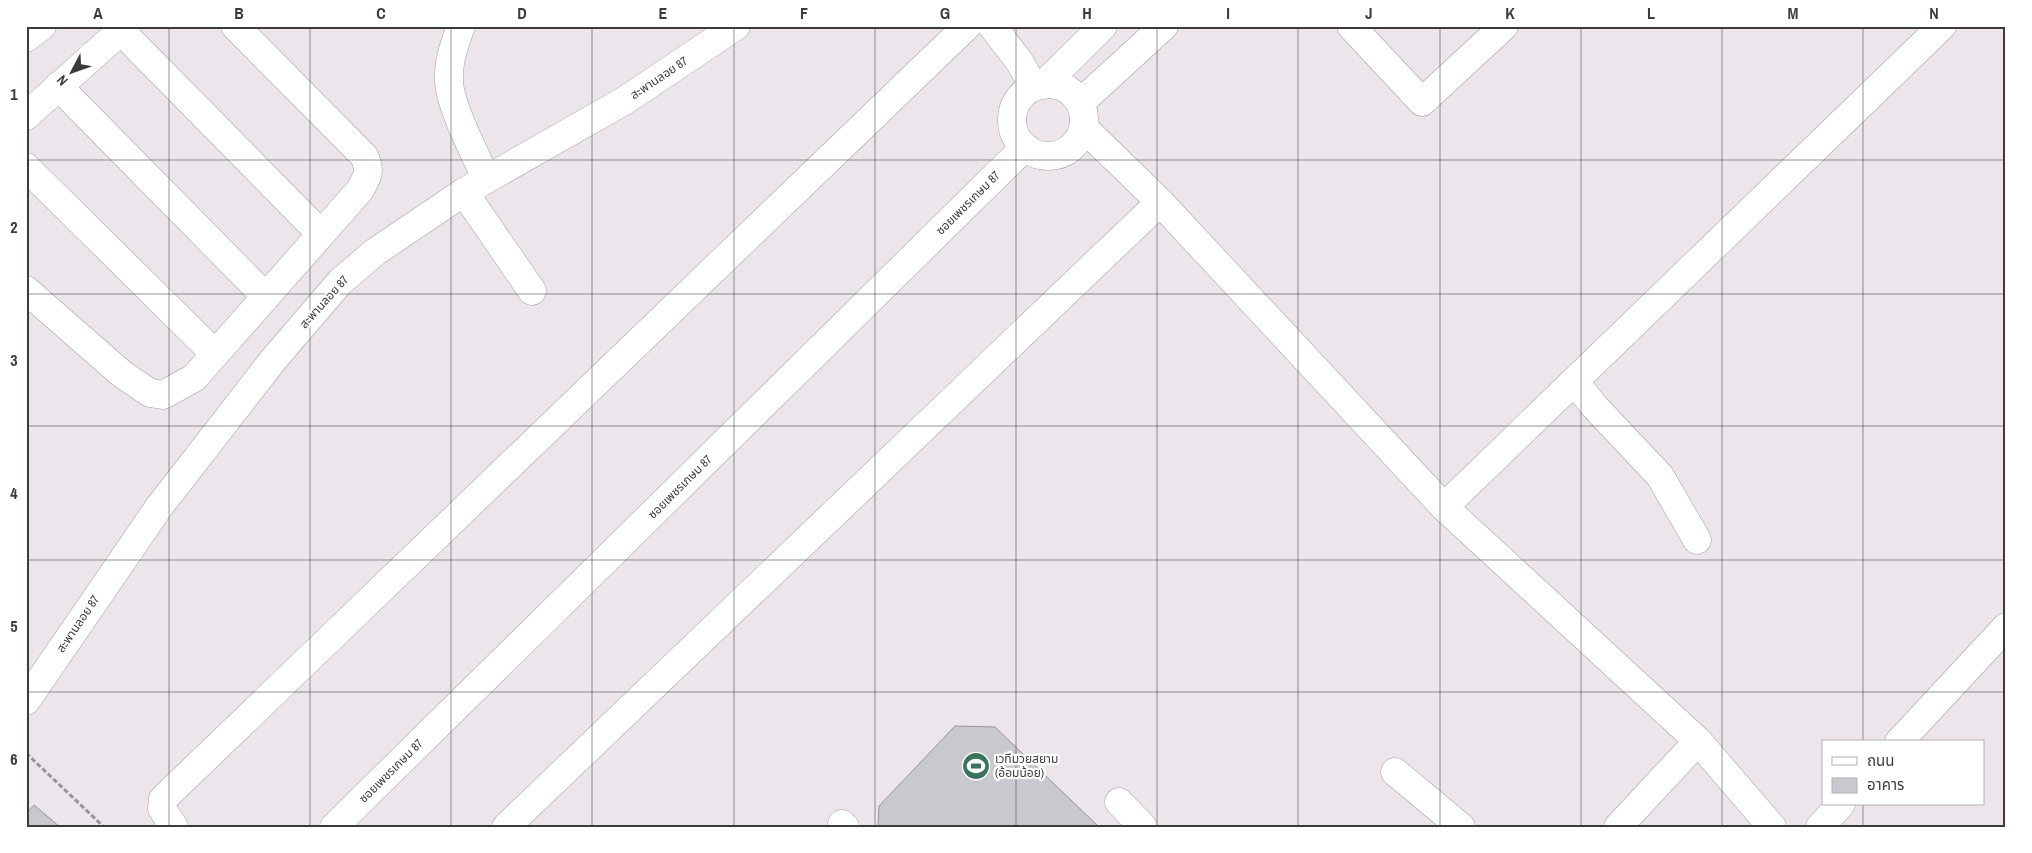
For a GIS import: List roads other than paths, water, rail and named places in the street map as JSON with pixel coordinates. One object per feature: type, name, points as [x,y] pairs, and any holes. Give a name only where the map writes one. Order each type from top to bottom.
[{"type":"street","points":[[26,38],[42,26]]},
{"type":"street","points":[[30,303],[122,374],[150,393],[164,395],[194,378],[360,190],[367,177],[369,167],[364,156],[235,26]]},
{"type":"street","points":[[461,26],[452,52],[449,80],[475,185],[532,291]]},
{"type":"street","name":"สะพานลอย 87","points":[[26,701],[159,506],[274,359],[340,282],[375,252],[475,185],[624,101],[736,26]]},
{"type":"street","points":[[174,827],[162,809],[163,799],[967,26]]},
{"type":"street","points":[[992,26],[1038,86]]},
{"type":"street","points":[[1103,26],[1038,86],[1024,94],[1016,103],[1013,126],[1017,138],[1025,147],[1039,155],[1055,156],[1074,146],[1082,115],[1164,26]]},
{"type":"street","points":[[1351,26],[1422,102],[1504,26]]},
{"type":"street","points":[[1444,507],[1942,26]]},
{"type":"street","points":[[26,116],[123,28],[322,234]]},
{"type":"street","points":[[1038,86],[1057,85],[1070,92],[1082,115],[1160,202],[1444,507],[1698,741],[1772,827]]},
{"type":"street","points":[[58,86],[266,297]]},
{"type":"street","name":"ซอยเพชรเกษม 87","points":[[334,827],[1025,147]]},
{"type":"street","points":[[26,167],[214,354]]},
{"type":"street","points":[[520,822],[1160,202]]},
{"type":"street","points":[[1574,381],[1595,408],[1660,476],[1697,540]]},
{"type":"street","points":[[1901,740],[2006,627]]},
{"type":"street","points":[[1618,827],[1698,741]]},
{"type":"street","points":[[1395,772],[1461,827]]},
{"type":"street","points":[[1119,802],[1143,827]]},
{"type":"street","points":[[1820,827],[1839,806]]},
{"type":"place","name":"เวทีมวยสยาม (อ้อมน้อย)","points":[[976,766]]}]
